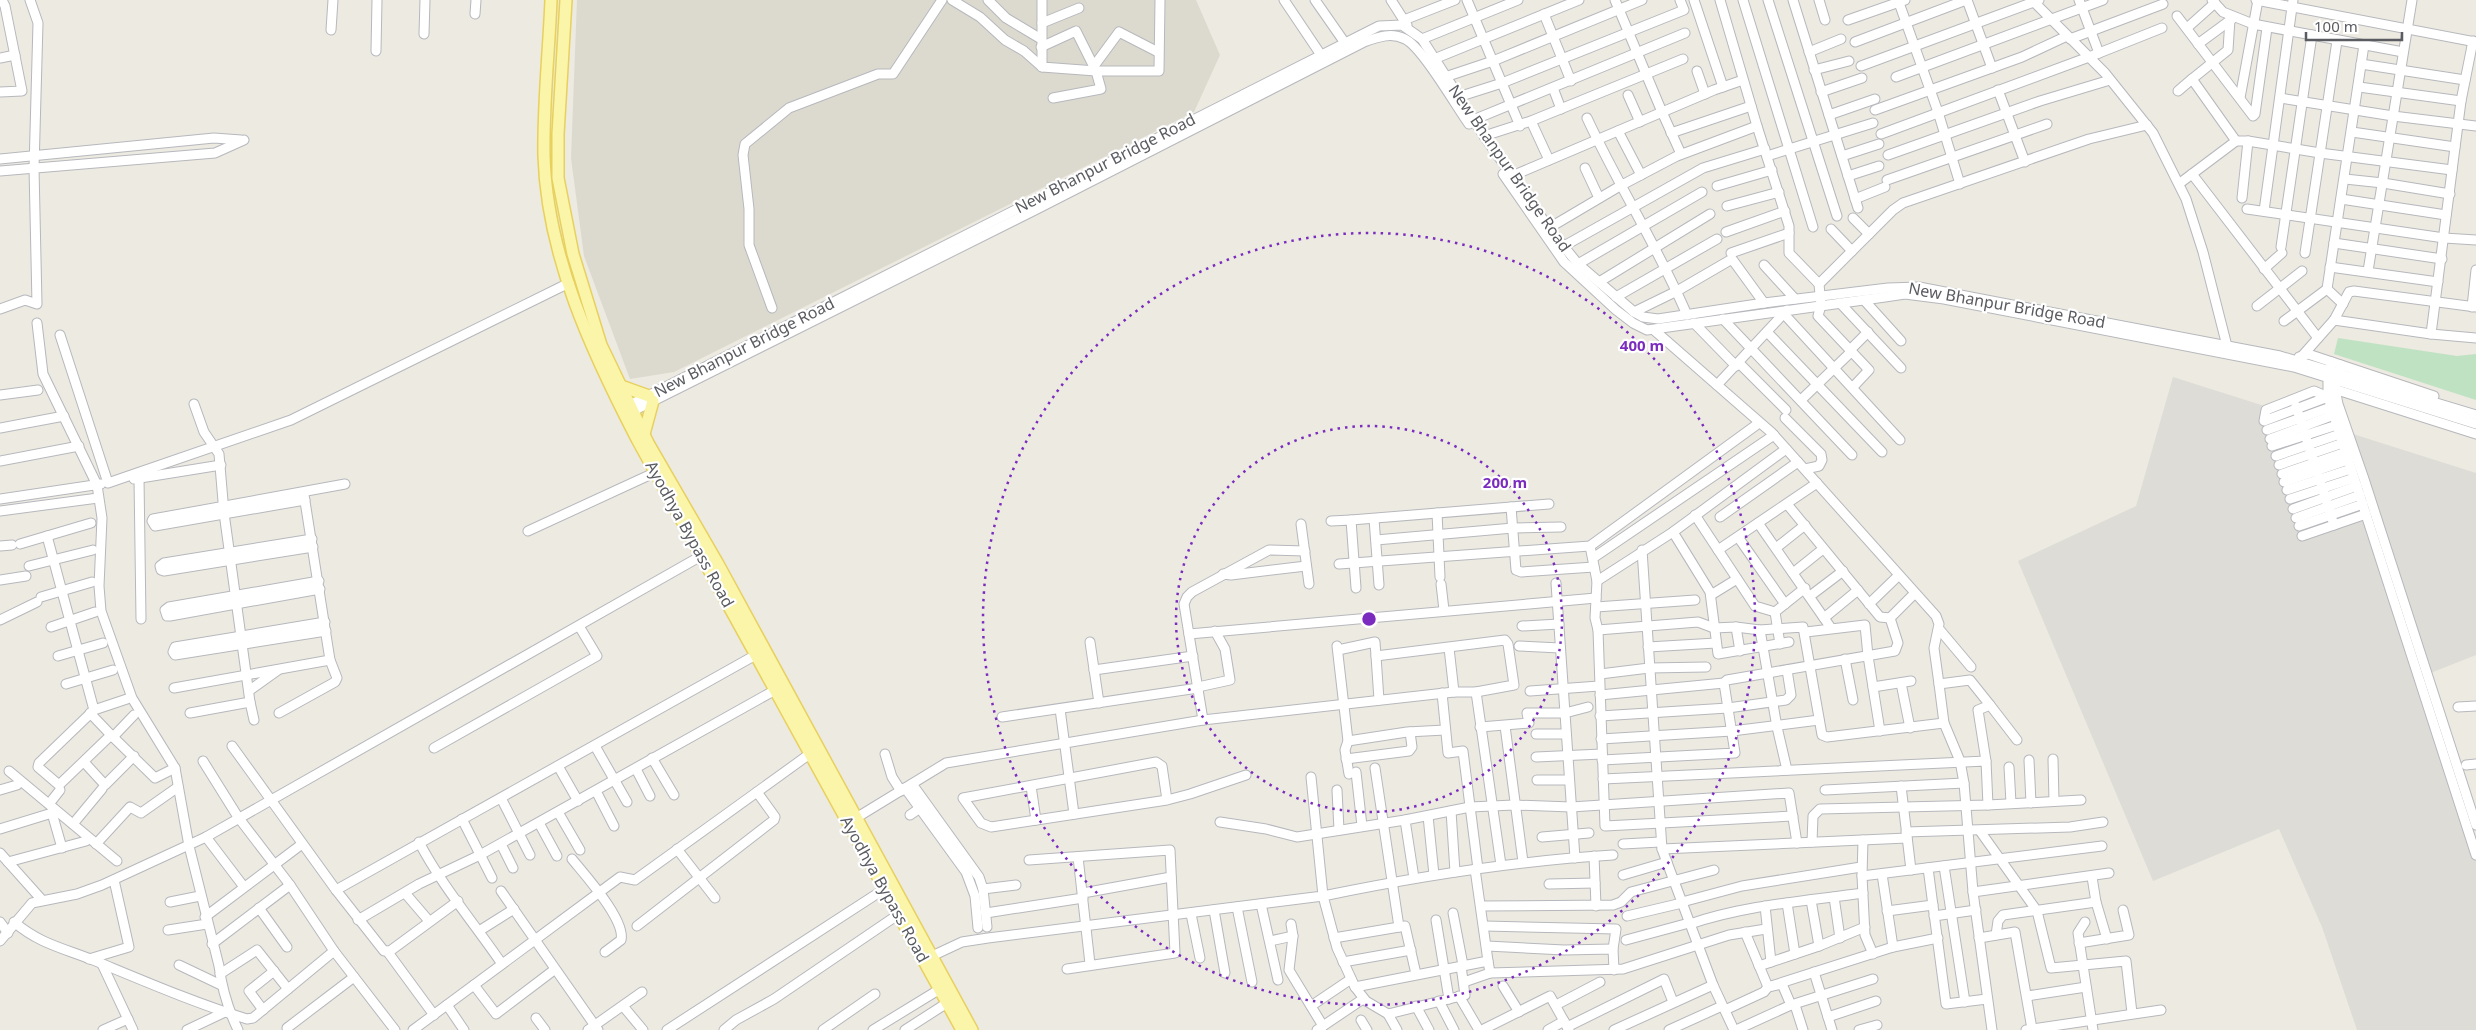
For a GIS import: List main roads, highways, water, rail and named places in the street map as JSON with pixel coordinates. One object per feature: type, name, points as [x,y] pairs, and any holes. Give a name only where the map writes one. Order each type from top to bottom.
[{"type":"main road","name":"Ayodhya Bypass Road","points":[[551,0],[544,156],[549,200],[563,265],[569,283],[656,472],[702,556],[856,818],[889,886],[899,914],[927,953]]},
{"type":"main road","name":"Ayodhya Bypass Road","points":[[566,0],[558,134],[558,178],[594,340],[620,386],[628,410],[644,434],[760,652],[776,689],[927,953],[945,995],[964,1028]]},
{"type":"main road","points":[[563,265],[575,261]]},
{"type":"main road","points":[[620,386],[651,398],[644,434]]}]
